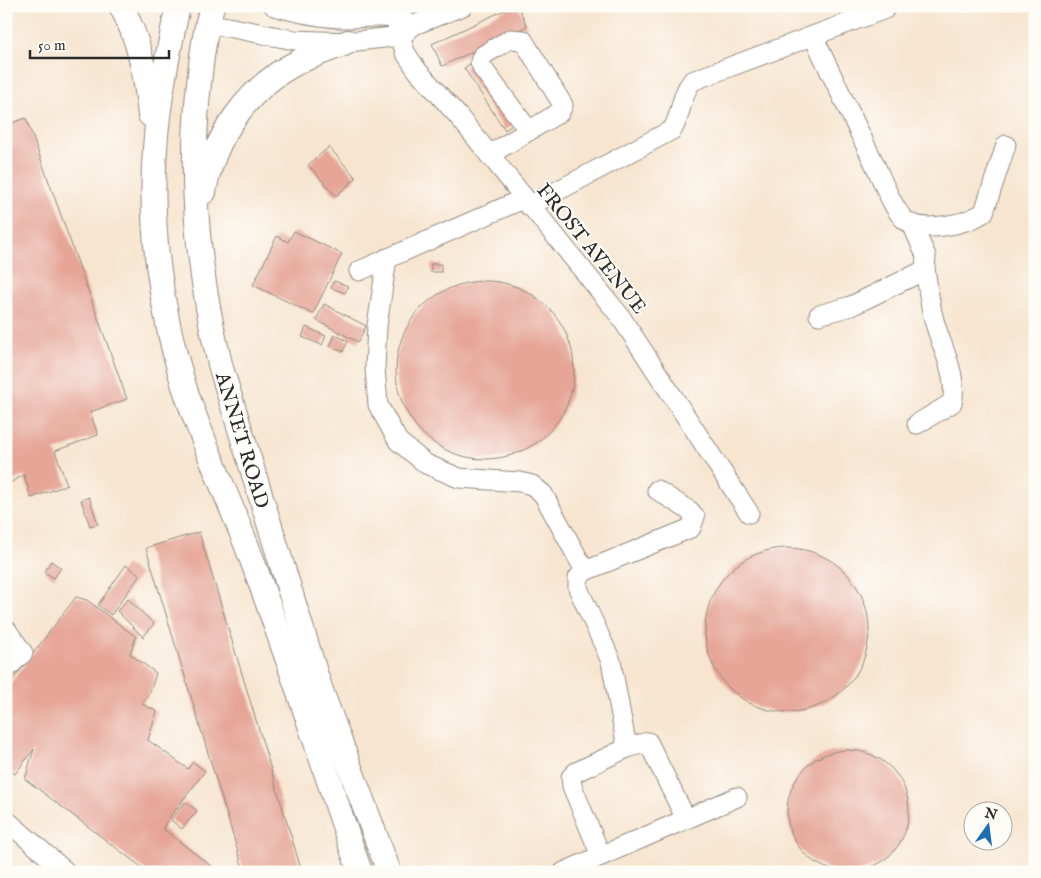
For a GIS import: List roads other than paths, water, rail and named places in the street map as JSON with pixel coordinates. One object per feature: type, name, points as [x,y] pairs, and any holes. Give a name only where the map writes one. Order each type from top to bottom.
[{"type":"main road","points":[[121,6],[140,49],[146,75],[154,151]]},
{"type":"main road","name":"ANNET ROAD","points":[[360,872],[255,568],[185,389],[174,349],[159,260],[154,214],[154,151],[174,8],[210,15],[195,137],[196,236],[210,324],[221,368],[320,688],[382,870]]},
{"type":"main road","points":[[196,236],[208,169],[236,115],[260,87],[279,73],[298,62],[348,42]]},
{"type":"street","points":[[274,6],[315,16],[339,18],[393,12],[408,30]]},
{"type":"street","points":[[210,15],[294,40],[348,42],[408,30],[464,6]]},
{"type":"street","points":[[359,271],[526,202],[672,130],[677,122],[685,90],[692,81],[885,9]]},
{"type":"street","name":"FROST AVENUE","points":[[408,30],[406,52],[417,70],[620,316],[749,513]]},
{"type":"street","points":[[813,36],[883,182],[904,219],[912,224],[924,228],[941,226],[976,218],[984,212],[1006,145]]},
{"type":"street","points":[[489,155],[560,112],[563,102],[523,40],[510,39],[482,56],[480,62],[483,69],[528,131]]},
{"type":"street","points":[[912,224],[926,256],[925,270],[933,316],[952,379],[954,395],[952,402],[917,424]]},
{"type":"street","points":[[387,258],[377,326],[375,368],[378,405],[398,441],[426,464],[460,478],[520,482],[532,485],[543,494],[585,571]]},
{"type":"street","points":[[819,315],[851,306],[925,270]]},
{"type":"street","points":[[627,748],[610,661],[578,588],[578,578],[585,571],[691,528],[695,518],[690,511],[657,490]]},
{"type":"street","points":[[6,629],[23,653],[6,668]]},
{"type":"street","points":[[601,856],[572,786],[571,777],[576,772],[627,748],[648,742],[686,819]]},
{"type":"street","points":[[564,872],[738,797]]},
{"type":"street","points":[[6,820],[66,872]]},
{"type":"street","points":[[36,846],[47,872]]},
{"type":"street","points":[[36,846],[53,872]]},
{"type":"street","points":[[36,846],[61,872]]}]
